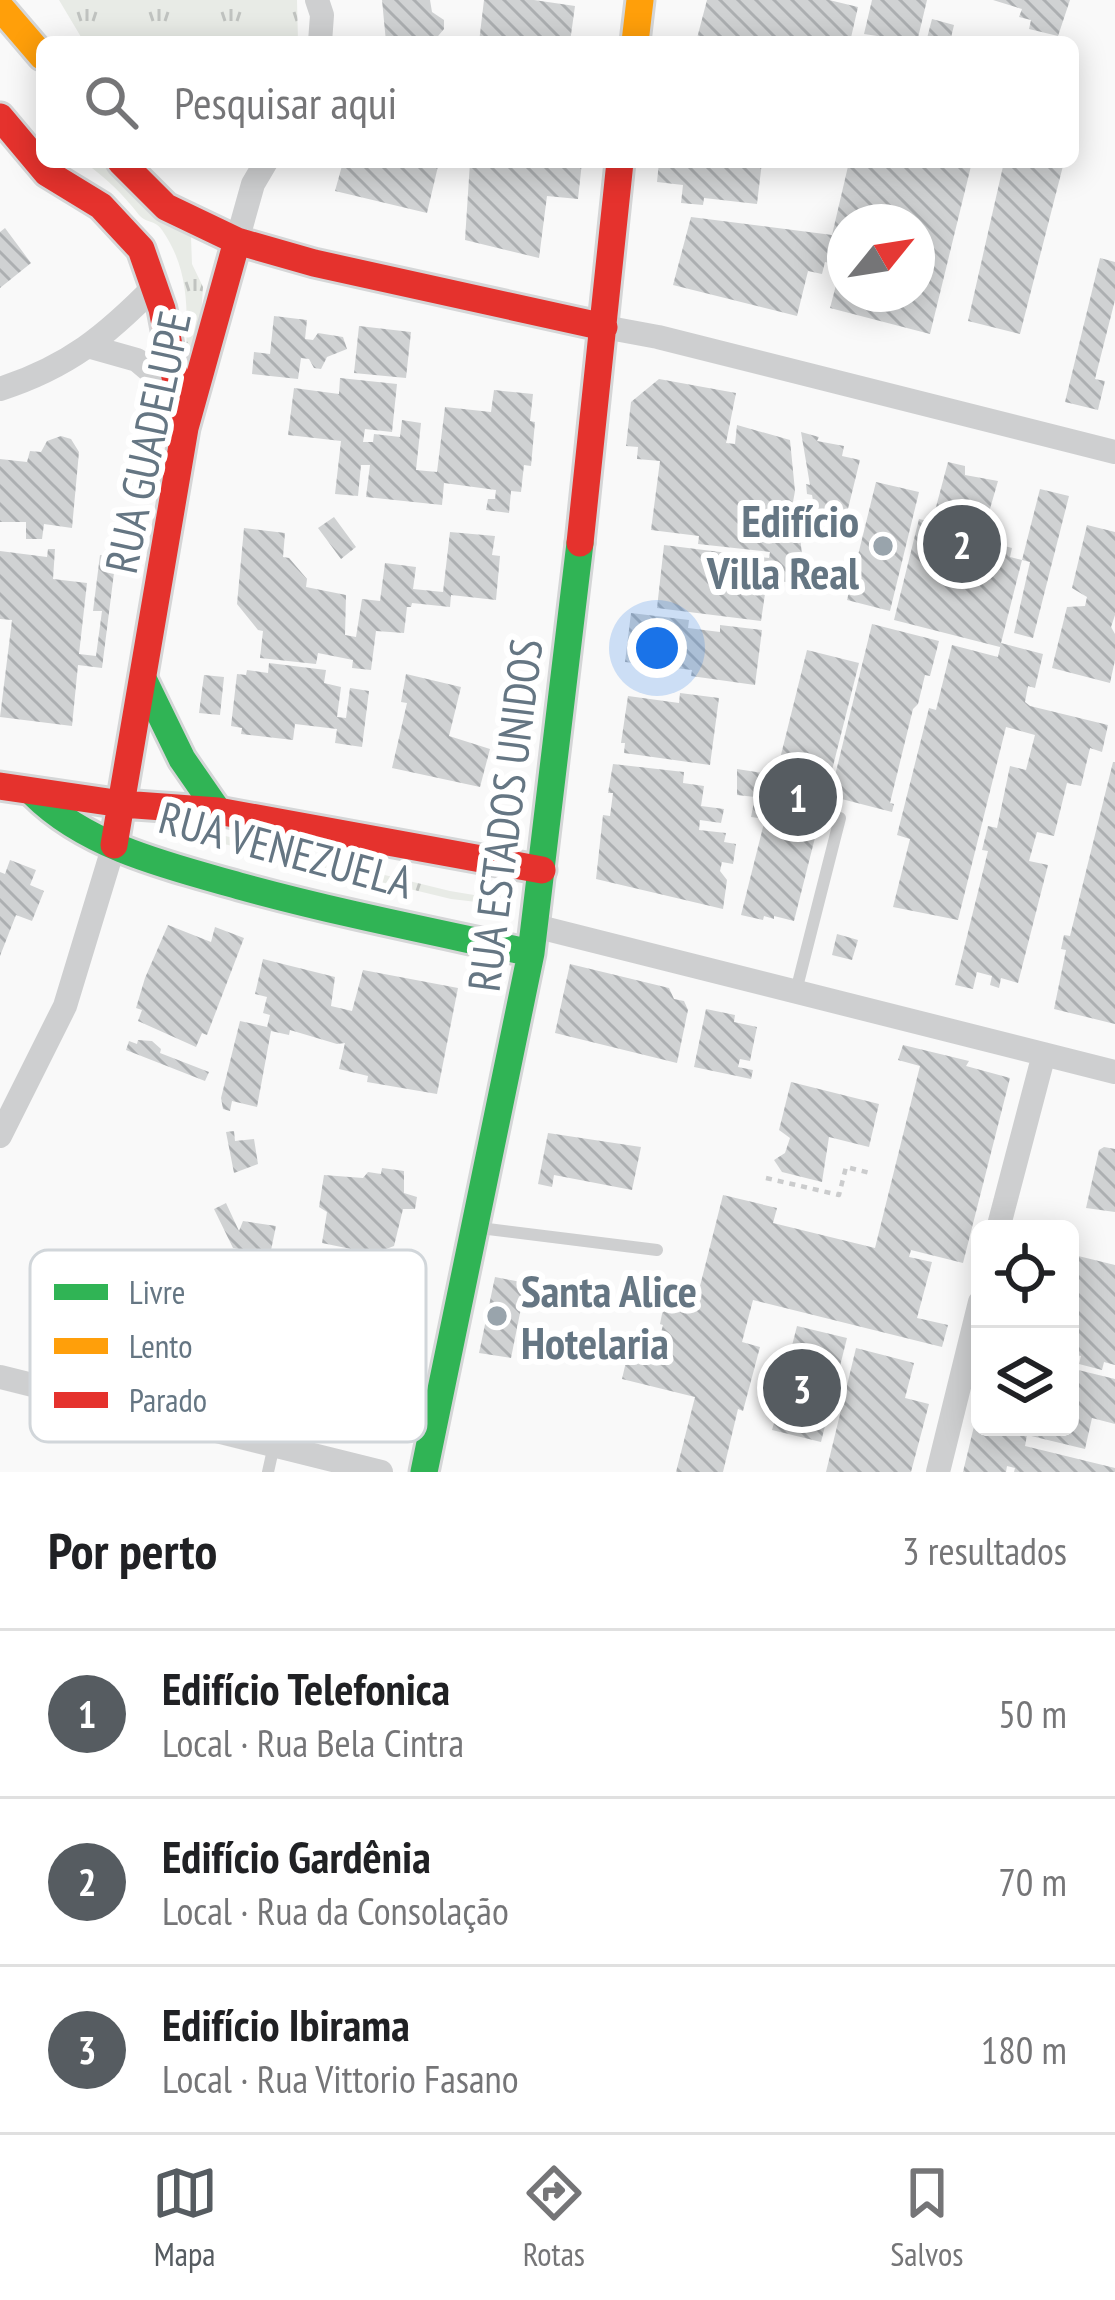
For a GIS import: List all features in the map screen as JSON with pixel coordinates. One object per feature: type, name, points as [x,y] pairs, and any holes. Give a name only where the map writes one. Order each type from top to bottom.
[{"type":"street","points":[[317,0],[320,36]]},
{"type":"street","points":[[636,36],[640,0]]},
{"type":"street","points":[[0,7],[36,49]]},
{"type":"street","points":[[0,117],[36,160]]},
{"type":"street","points":[[43,168],[101,206],[141,249],[156,285],[185,428]]},
{"type":"street","points":[[127,168],[166,207],[237,241],[314,263],[658,337],[1115,452]]},
{"type":"street","points":[[237,241],[253,184],[262,168]]},
{"type":"street","name":"RUA ESTADOS UNIDOS","points":[[424,1472],[533,940],[619,168]]},
{"type":"street","name":"RUA GUADELUPE","points":[[114,845],[185,428],[237,241]]},
{"type":"street","points":[[0,389],[43,375],[91,347],[156,285]]},
{"type":"street","points":[[91,347],[137,360],[175,392]]},
{"type":"street","points":[[144,681],[182,759],[218,811]]},
{"type":"street","name":"RUA VENEZUELA","points":[[0,786],[122,804],[218,811],[542,870]]},
{"type":"street","name":"RUA VENEZUELA","points":[[33,793],[48,808],[114,845],[163,865],[305,904],[533,940]]},
{"type":"street","points":[[0,1136],[65,1006],[114,845]]},
{"type":"street","points":[[533,940],[796,992],[1115,1072]]},
{"type":"street","points":[[1000,1220],[1044,1054]]},
{"type":"street","points":[[938,1472],[974,1328]]},
{"type":"street","points":[[0,1377],[30,1384]]},
{"type":"street","points":[[262,1442],[381,1472]]},
{"type":"lane","points":[[796,992],[841,818]]},
{"type":"lane","points":[[476,1228],[657,1250]]},
{"type":"lane","points":[[268,1472],[274,1445]]},
{"type":"path","points":[[766,1178],[839,1195],[846,1168],[870,1172]]},
{"type":"green space","points":[[59,0],[297,0],[298,36],[80,36]]},
{"type":"green space","points":[[91,168],[111,168],[170,226],[191,237],[192,264],[203,287],[199,350],[186,351],[184,288],[171,244]]},
{"type":"green space","points":[[185,826],[450,891],[495,894],[494,904],[451,899],[183,834]]},
{"type":"building","points":[[382,0],[430,0],[432,12],[444,20],[438,36],[385,36]]},
{"type":"building","points":[[484,0],[575,6],[571,36],[480,36]]},
{"type":"building","points":[[707,0],[829,0],[858,7],[851,36],[698,36]]},
{"type":"building","points":[[872,0],[927,0],[918,36],[864,34]]},
{"type":"building","points":[[993,0],[1070,0],[1058,36],[1029,29],[1031,20],[1019,17],[1022,9]]},
{"type":"building","points":[[932,19],[954,25],[951,36],[928,36]]},
{"type":"building","points":[[341,168],[438,168],[427,213],[335,191]]},
{"type":"building","points":[[470,168],[581,168],[578,199],[547,196],[539,258],[465,240]]},
{"type":"building","points":[[658,168],[761,168],[757,204],[704,198],[703,205],[681,203],[683,185],[657,182]]},
{"type":"building","points":[[848,168],[971,168],[930,334],[845,312],[935,312],[935,204],[839,204]]},
{"type":"building","points":[[1003,168],[1062,168],[1020,334],[968,321]]},
{"type":"building","points":[[691,217],[827,234],[827,262],[822,274],[808,271],[797,316],[673,285]]},
{"type":"building","points":[[5,228],[31,263],[0,288],[0,232]]},
{"type":"building","points":[[1100,258],[1115,262],[1115,300],[1095,379],[1105,381],[1098,410],[1065,402]]},
{"type":"building","points":[[274,316],[307,320],[305,339],[313,340],[318,333],[343,337],[347,349],[327,357],[321,369],[301,358],[298,379],[252,374],[254,352],[270,354]]},
{"type":"building","points":[[359,326],[411,332],[406,378],[354,373]]},
{"type":"building","points":[[340,378],[397,384],[392,432],[365,429],[363,442],[373,442],[374,434],[400,437],[402,420],[421,423],[416,470],[437,472],[445,407],[491,412],[494,390],[533,394],[531,466],[524,465],[521,492],[511,491],[509,513],[486,510],[496,490],[444,483],[442,505],[366,497],[370,465],[361,465],[358,496],[335,494],[341,441],[288,435],[294,388],[339,394]]},
{"type":"building","points":[[659,379],[736,393],[726,443],[735,444],[737,425],[790,440],[795,491],[789,524],[799,526],[805,584],[767,580],[761,621],[657,608],[664,545],[769,558],[770,552],[698,544],[699,536],[651,530],[660,461],[637,459],[638,447],[626,446],[631,402]]},
{"type":"building","points":[[801,432],[819,437],[817,441],[844,446],[842,456],[860,460],[844,525],[836,523],[834,531],[818,527],[812,495],[807,494],[806,484],[810,485]]},
{"type":"building","points":[[61,436],[71,439],[79,452],[72,528],[44,524],[42,539],[26,539],[26,522],[0,522],[0,459],[27,462],[30,451],[41,452],[47,441]]},
{"type":"building","points":[[948,462],[965,466],[965,475],[998,481],[981,540],[1012,548],[1010,557],[1022,560],[1000,647],[894,620],[919,519],[932,522]]},
{"type":"building","name":"Edifício Villa Real","points":[[876,482],[919,492],[890,611],[847,600]]},
{"type":"building","points":[[1040,489],[1069,496],[1033,638],[1014,633],[1030,562],[1022,560]]},
{"type":"building","points":[[334,517],[356,547],[341,559],[318,528]]},
{"type":"building","points":[[1087,525],[1115,532],[1111,627],[1115,660],[1110,683],[1052,668],[1067,607],[1085,606],[1087,597],[1072,588]]},
{"type":"building","points":[[244,528],[285,533],[283,557],[307,579],[306,587],[346,595],[345,635],[356,637],[362,599],[380,601],[385,563],[416,567],[413,589],[443,592],[450,532],[495,536],[492,555],[500,556],[496,600],[451,595],[450,607],[412,603],[407,607],[404,633],[376,631],[371,670],[352,668],[353,660],[318,653],[316,664],[260,658],[263,631],[237,604]]},
{"type":"building","points":[[48,549],[55,549],[53,579],[87,583],[79,654],[96,656],[102,611],[93,611],[100,555],[116,557],[102,668],[78,665],[72,726],[0,717],[12,620],[0,619],[0,551],[47,557]]},
{"type":"building","points":[[631,613],[689,620],[688,628],[720,632],[720,625],[762,630],[755,685],[691,676],[692,670],[625,662]]},
{"type":"building","points":[[872,624],[939,641],[930,676],[925,675],[913,709],[890,803],[894,804],[892,812],[830,796]]},
{"type":"building","points":[[1001,643],[1043,654],[1035,688],[1028,686],[1025,702],[1030,706],[1108,725],[1102,752],[1090,748],[1081,786],[1067,783],[1054,836],[1037,832],[1029,861],[1048,865],[1018,983],[1001,978],[999,988],[990,985],[992,976],[977,972],[973,989],[955,985],[988,851],[982,850],[988,826],[997,828],[1010,766],[1026,770],[1035,735],[1006,727],[958,920],[893,907],[910,839],[897,835],[929,708],[936,710],[952,645],[998,657]]},
{"type":"building","points":[[807,650],[859,663],[794,921],[774,916],[763,920],[741,915],[765,819],[751,817],[755,797],[737,795],[737,769],[776,775]]},
{"type":"building","points":[[269,663],[326,670],[324,683],[341,687],[337,717],[346,718],[350,688],[369,691],[362,747],[335,743],[337,729],[295,724],[293,740],[241,734],[242,728],[231,726],[237,674],[246,675],[247,670],[268,673]]},
{"type":"building","points":[[406,674],[461,687],[449,736],[490,749],[480,787],[392,768],[407,703],[401,702]]},
{"type":"building","points":[[204,675],[224,677],[220,715],[199,713]]},
{"type":"building","points":[[680,693],[719,698],[710,765],[624,753],[625,743],[621,743],[628,696],[679,703]]},
{"type":"building","points":[[1113,762],[1115,1024],[1054,1009],[1066,950],[1061,949],[1064,935],[1070,936]]},
{"type":"building","points":[[613,764],[684,772],[683,783],[704,786],[701,806],[724,809],[721,823],[700,820],[699,830],[726,833],[724,842],[736,844],[733,864],[722,862],[720,871],[727,880],[723,909],[596,879],[603,815],[610,816]]},
{"type":"building","points":[[10,860],[36,870],[30,885],[44,891],[32,921],[16,915],[0,956],[0,872],[5,874]]},
{"type":"building","points":[[168,925],[211,942],[215,927],[244,938],[207,1035],[202,1033],[196,1047],[138,1021],[142,1010],[136,1008],[145,978]]},
{"type":"building","points":[[837,934],[858,940],[852,960],[832,955]]},
{"type":"building","points":[[263,959],[335,977],[331,1006],[352,1011],[363,970],[458,988],[437,1094],[367,1082],[368,1076],[339,1069],[345,1043],[290,1030],[289,1035],[271,1031],[257,1107],[232,1101],[230,1111],[223,1109],[221,1098],[240,1021],[267,1027],[270,1015],[263,1013],[267,997],[255,994]]},
{"type":"building","points":[[570,964],[669,988],[674,999],[684,1001],[688,1010],[677,1063],[555,1033]]},
{"type":"building","points":[[706,1009],[735,1015],[734,1022],[757,1027],[750,1061],[740,1059],[738,1067],[753,1070],[751,1079],[694,1067]]},
{"type":"building","points":[[138,1040],[152,1041],[160,1053],[209,1072],[205,1081],[126,1050],[129,1041],[137,1044]]},
{"type":"building","points":[[903,1045],[969,1061],[966,1066],[1010,1078],[963,1263],[911,1250],[909,1257],[932,1262],[917,1318],[948,1325],[942,1347],[753,1300],[742,1342],[760,1347],[723,1472],[676,1472],[695,1397],[622,1379],[628,1353],[654,1359],[663,1325],[663,1309],[632,1298],[637,1279],[699,1290],[723,1195],[777,1208],[773,1223],[875,1248],[920,1066],[898,1060]]},
{"type":"building","points":[[791,1082],[879,1104],[869,1147],[829,1137],[822,1182],[782,1172],[774,1160],[785,1153],[790,1138],[779,1130]]},
{"type":"building","points":[[234,1131],[235,1141],[254,1139],[258,1164],[234,1173],[226,1132]]},
{"type":"building","points":[[548,1133],[641,1147],[632,1190],[554,1175],[552,1187],[538,1184]]},
{"type":"building","points":[[1115,1149],[1115,1212],[1086,1208],[1099,1150]]},
{"type":"building","points":[[382,1168],[404,1171],[404,1193],[417,1197],[415,1209],[403,1209],[394,1246],[356,1250],[322,1243],[327,1212],[319,1207],[324,1175],[363,1178],[368,1172],[381,1174]]},
{"type":"building","points":[[226,1203],[239,1231],[243,1221],[276,1226],[271,1250],[233,1248],[214,1209]]},
{"type":"building","points":[[1079,1256],[1115,1265],[1115,1365],[1104,1362],[1102,1370],[1079,1364]]},
{"type":"building","points":[[495,1277],[526,1283],[511,1358],[479,1353]]},
{"type":"building","points":[[797,1326],[847,1338],[821,1442],[772,1430],[781,1398],[768,1395],[772,1379],[783,1381]]},
{"type":"building","points":[[856,1348],[914,1363],[905,1398],[929,1404],[911,1472],[826,1472]]},
{"type":"building","points":[[1079,1370],[1115,1379],[1115,1424],[1092,1418],[1085,1449],[1031,1436],[1079,1436]]},
{"type":"building","points":[[972,1436],[1027,1436],[1025,1446],[1115,1468],[1115,1472],[1014,1472],[1015,1468],[1007,1466],[1006,1472],[963,1472]]},
{"type":"traffic: fast","points":[[424,1472],[531,953],[580,543]]},
{"type":"traffic: fast","points":[[144,681],[182,759],[218,811]]},
{"type":"traffic: fast","points":[[34,794],[79,828],[160,863],[315,905],[531,953]]},
{"type":"traffic: slow","points":[[636,36],[640,0]]},
{"type":"traffic: slow","points":[[0,7],[36,49]]},
{"type":"traffic: jam","points":[[0,117],[36,160]]},
{"type":"traffic: jam","points":[[43,168],[101,206],[141,249],[162,309],[184,424]]},
{"type":"traffic: jam","points":[[127,168],[166,207],[237,241],[314,263],[604,327]]},
{"type":"traffic: jam","points":[[580,543],[619,168]]},
{"type":"traffic: jam","points":[[114,845],[185,428],[237,241]]},
{"type":"traffic: jam","points":[[0,786],[122,804],[218,811],[542,870]]},
{"type":"place","name":"Edifício Gardênia","points":[[962,544]]},
{"type":"place","name":"Edifício Villa Real","points":[[883,546]]},
{"type":"place","name":"Edifício Telefonica","points":[[798,797]]},
{"type":"place","name":"Santa Alice Hotelaria","points":[[497,1316]]},
{"type":"place","name":"Edifício Ibirama","points":[[802,1388]]}]
